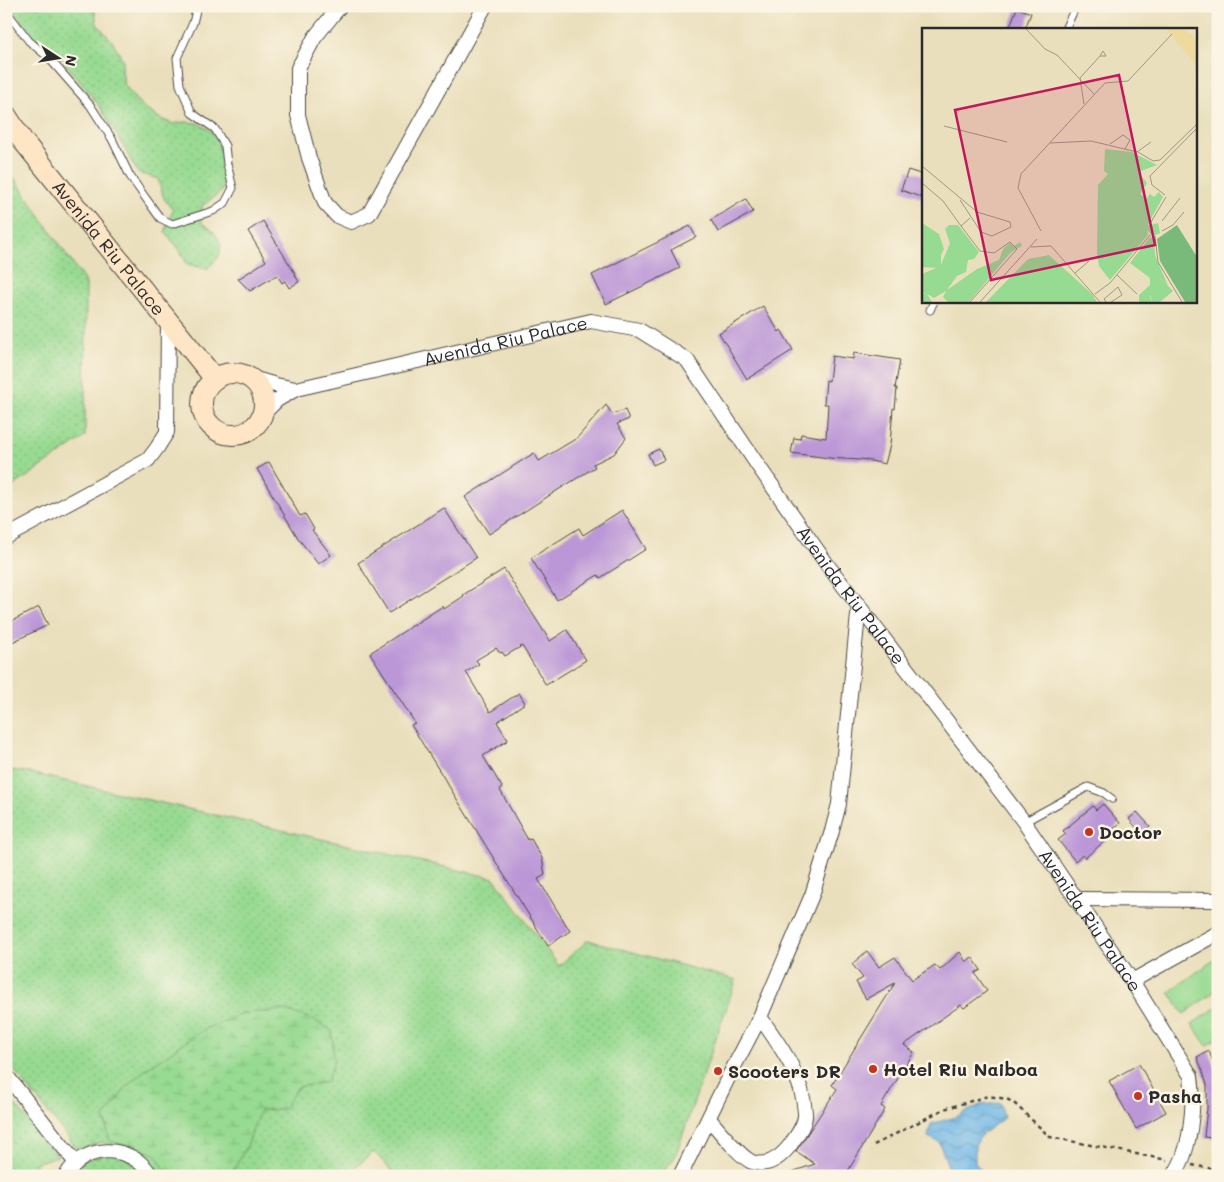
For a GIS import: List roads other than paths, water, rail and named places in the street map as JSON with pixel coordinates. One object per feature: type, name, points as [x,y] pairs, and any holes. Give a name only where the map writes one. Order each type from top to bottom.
[{"type":"street","points":[[340,6],[315,38],[298,68],[298,115],[309,158],[325,202],[337,216],[351,222],[369,214],[485,6]]},
{"type":"street","name":"Avenida Riu Palace","points":[[6,115],[23,142],[215,378]]},
{"type":"street","points":[[6,537],[148,460],[157,448],[167,432],[168,320]]},
{"type":"street","name":"Avenida Riu Palace","points":[[262,415],[277,400],[296,389],[591,321],[639,330],[686,360],[829,567],[1024,822],[1132,981],[1191,1076],[1193,1088],[1192,1114],[1182,1162],[1173,1176]]},
{"type":"street","points":[[233,372],[252,378],[259,386],[263,395],[264,405],[262,415],[256,424],[248,431],[239,434],[228,434],[218,431],[210,425],[202,406],[203,396],[215,378],[233,372]]},
{"type":"street","name":"Avenida Riu Palace","points":[[252,378],[296,389]]},
{"type":"street","points":[[680,1176],[760,1017],[812,895],[839,804],[859,606]]},
{"type":"street","points":[[1076,899],[1218,900]]},
{"type":"street","points":[[1132,981],[1218,934]]},
{"type":"street","points":[[709,1119],[741,1154],[751,1161],[760,1164],[776,1160],[785,1152],[804,1123],[805,1114],[802,1095],[793,1067],[760,1017]]},
{"type":"street","points":[[6,1075],[76,1163]]},
{"type":"street","points":[[66,1176],[76,1163],[88,1155],[102,1151],[116,1151],[130,1155],[141,1163],[152,1176]]},
{"type":"lane","points":[[6,12],[29,41],[48,57],[90,105],[112,139],[130,176],[142,194],[160,218],[172,224],[213,211],[224,203],[233,188],[225,146],[215,129],[192,113],[180,85],[177,58],[193,23],[197,6]]},
{"type":"lane","points":[[1065,28],[1076,6]]},
{"type":"lane","points":[[930,310],[934,302]]},
{"type":"lane","points":[[1024,822],[1088,787],[1104,793],[1112,799]]},
{"type":"water","points":[[1000,1103],[1004,1118],[982,1134],[975,1146],[975,1163],[987,1176],[946,1176],[948,1166],[939,1142],[928,1137],[931,1124],[956,1117],[980,1105]]},
{"type":"place","name":"Doctor","points":[[1089,832]]},
{"type":"place","name":"Hotel Riu Naiboa","points":[[873,1069]]},
{"type":"place","name":"Scooters DR","points":[[718,1071]]},
{"type":"place","name":"Pasha","points":[[1138,1096]]}]
